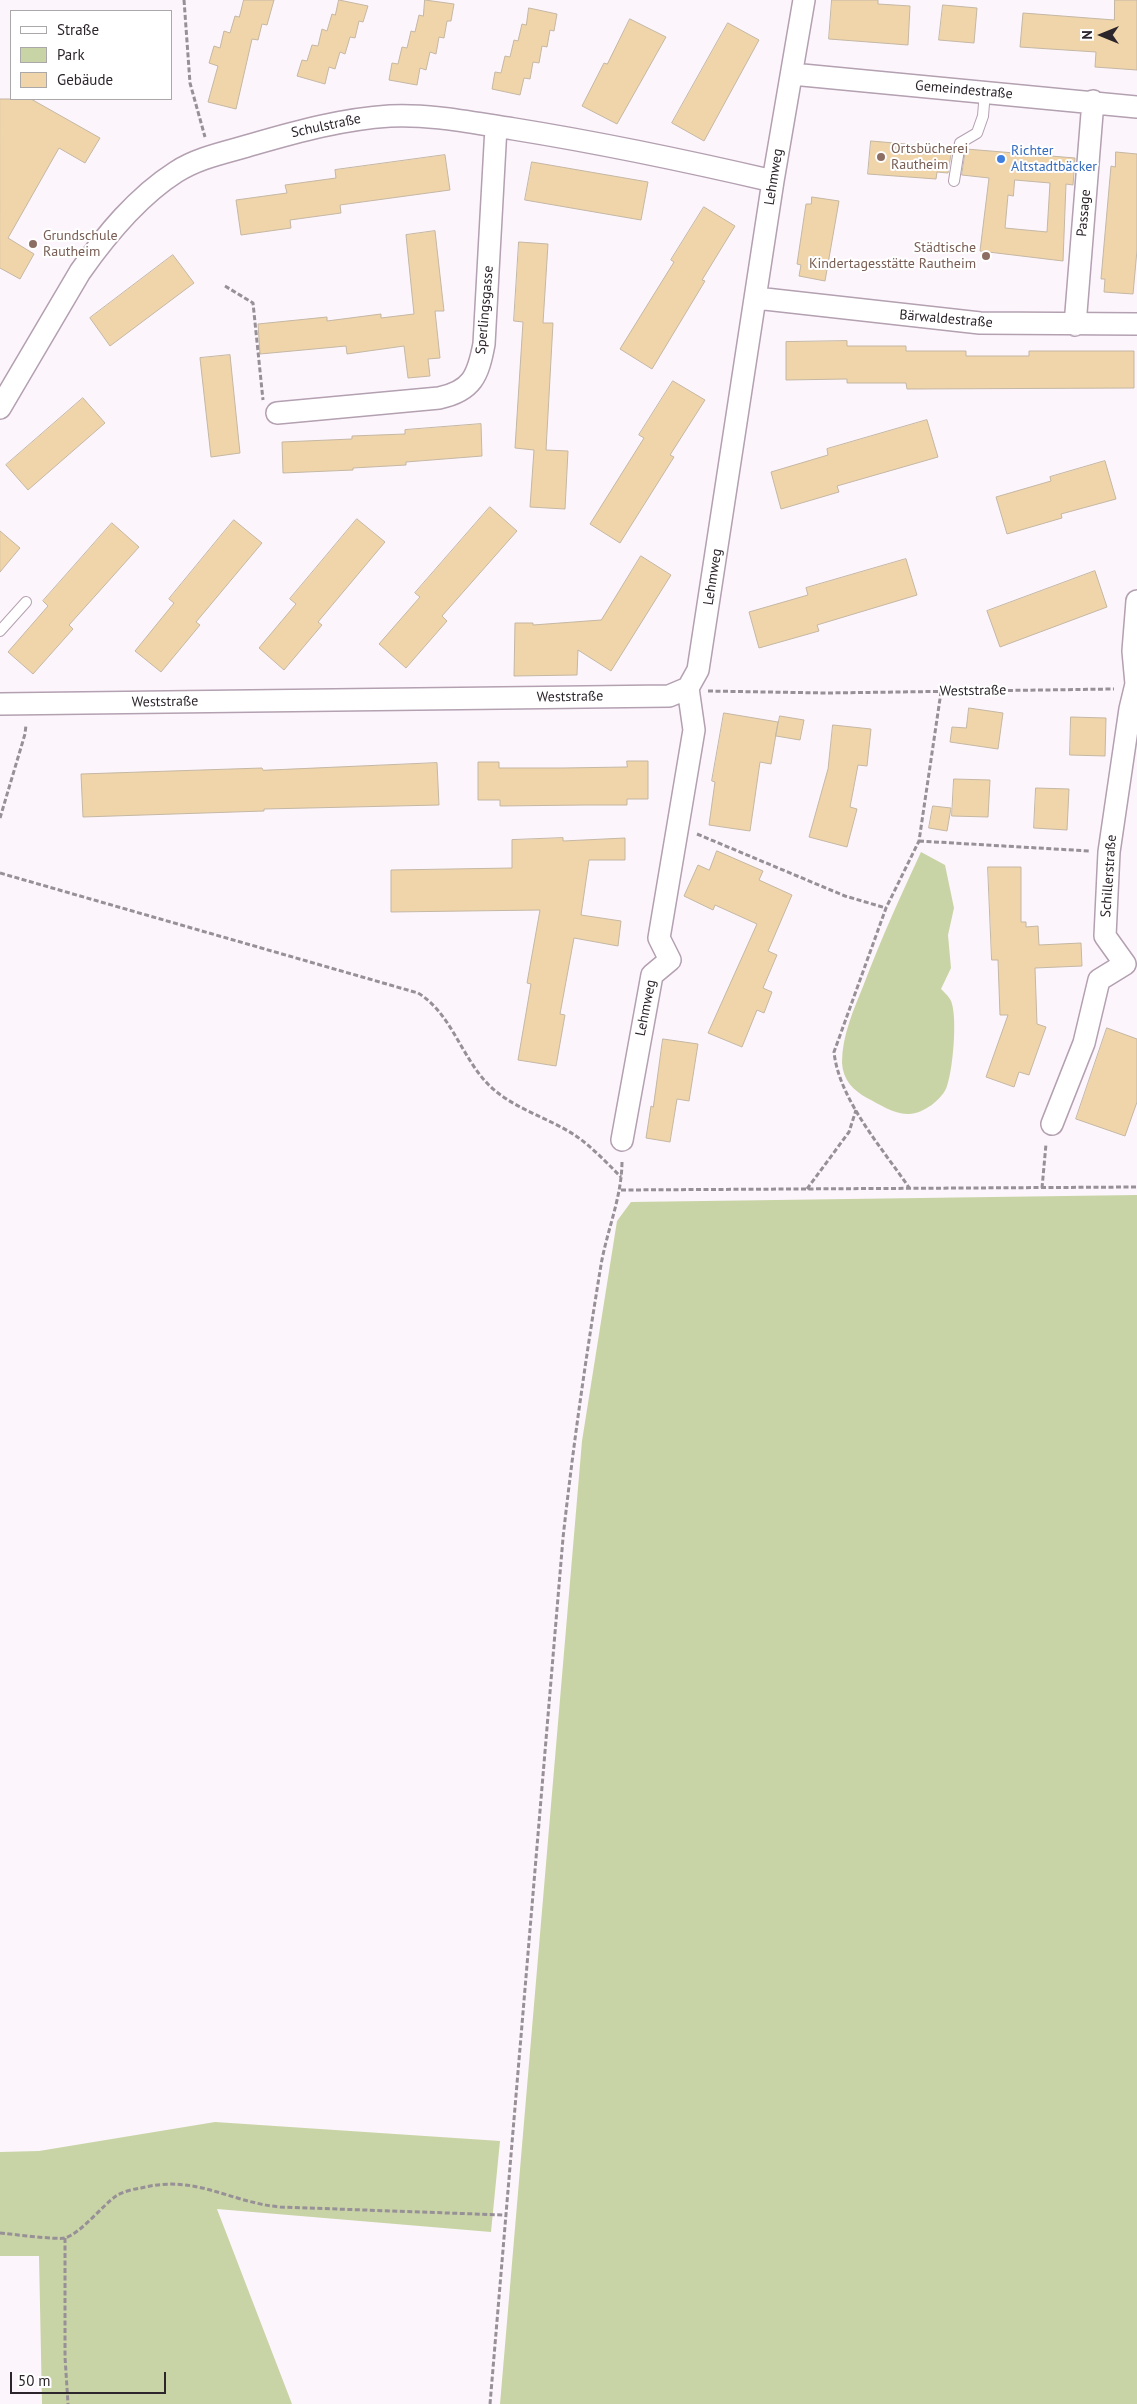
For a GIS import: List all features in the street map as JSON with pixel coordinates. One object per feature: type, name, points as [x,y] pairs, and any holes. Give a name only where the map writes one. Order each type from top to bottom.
[{"type":"street","name":"Lehmweg","points":[[622,1140],[652,975],[670,960],[659,938],[676,825],[694,730],[688,688],[698,670],[773,181],[804,0]]},
{"type":"street","name":"Gemeindestraße","points":[[792,74],[1093,101],[1137,107]]},
{"type":"street","name":"Passage","points":[[1075,324],[1093,101]]},
{"type":"street","name":"Schulstraße","points":[[0,408],[44,330],[94,252],[136,205],[160,183],[177,171],[210,157],[311,128],[362,118],[432,117],[496,126],[637,151],[773,181]]},
{"type":"street","name":"Sperlingsgasse","points":[[278,413],[439,398],[457,394],[467,387],[478,369],[484,344],[496,126]]},
{"type":"street","name":"Bärwaldestraße","points":[[756,298],[980,324],[1137,324]]},
{"type":"street","name":"Schillerstraße","points":[[1052,1124],[1084,1043],[1099,980],[1125,964],[1105,936],[1109,852],[1130,709],[1137,684],[1133,651],[1137,601]]},
{"type":"street","name":"Weststraße","points":[[0,704],[669,696],[688,688]]},
{"type":"lane","points":[[954,181],[960,143],[977,132],[982,116],[985,91]]},
{"type":"lane","points":[[0,631],[26,602]]},
{"type":"path","points":[[184,0],[190,83],[210,157]]},
{"type":"path","points":[[225,286],[253,303],[263,403],[278,413]]},
{"type":"path","name":"Weststraße","points":[[688,688],[713,692],[941,692],[1118,689],[1137,684]]},
{"type":"path","points":[[910,1189],[856,1110],[836,1070],[834,1052],[886,908],[919,841],[941,692]]},
{"type":"path","points":[[0,818],[25,734],[26,704]]},
{"type":"path","points":[[676,825],[845,896],[886,908]]},
{"type":"path","points":[[919,841],[1109,852]]},
{"type":"path","points":[[0,874],[418,993],[437,1007],[474,1068],[488,1085],[506,1099],[577,1136],[622,1177]]},
{"type":"path","points":[[808,1189],[849,1132],[856,1110]]},
{"type":"path","points":[[1042,1188],[1044,1152],[1052,1124]]},
{"type":"path","points":[[490,2404],[504,2215],[566,1510],[574,1444],[606,1236],[621,1190],[622,1140]]},
{"type":"path","points":[[621,1190],[1137,1187]]},
{"type":"path","points":[[0,2234],[65,2238],[91,2219],[117,2195],[164,2184],[199,2186],[259,2205],[504,2215]]},
{"type":"path","points":[[65,2238],[65,2358],[68,2404]]},
{"type":"green space","points":[[921,852],[945,865],[954,908],[948,935],[951,968],[941,989],[952,1004],[954,1045],[945,1091],[937,1101],[926,1109],[904,1114],[882,1106],[853,1088],[844,1075],[842,1063],[846,1032],[856,1003],[884,934]]},
{"type":"green space","points":[[1137,1195],[1137,2404],[500,2404],[582,1441],[617,1221],[631,1202]]},
{"type":"green space","points":[[215,2122],[500,2141],[491,2232],[217,2209],[292,2404],[42,2404],[39,2256],[0,2256],[0,2152],[39,2151]]},
{"type":"building","points":[[244,0],[274,0],[267,25],[262,24],[258,40],[252,39],[236,109],[208,102],[218,66],[209,63],[214,46],[220,48],[224,31],[230,33],[235,16],[239,17]]},
{"type":"building","points":[[339,0],[368,6],[363,22],[359,21],[355,38],[350,37],[345,54],[340,52],[335,69],[329,67],[325,84],[297,76],[302,60],[307,61],[312,45],[318,46],[322,29],[327,31],[332,14],[335,15]]},
{"type":"building","points":[[425,0],[454,4],[451,21],[447,21],[444,38],[439,37],[436,54],[430,52],[426,70],[420,68],[417,85],[389,80],[392,63],[398,64],[402,47],[407,48],[411,31],[415,32],[419,15],[423,16]]},
{"type":"building","points":[[832,0],[878,0],[878,4],[910,6],[908,45],[829,39]]},
{"type":"building","points":[[1115,0],[1137,0],[1137,70],[1095,67],[1096,52],[1020,47],[1023,13],[1114,20]]},
{"type":"building","points":[[943,5],[977,8],[974,43],[939,40]]},
{"type":"building","points":[[529,8],[557,14],[554,31],[550,30],[547,47],[542,46],[539,63],[533,62],[530,79],[524,78],[520,95],[492,89],[495,72],[501,73],[505,56],[510,57],[514,40],[518,41],[522,24],[526,25]]},
{"type":"building","points":[[630,19],[666,37],[617,124],[582,106],[604,63],[607,64]]},
{"type":"building","points":[[728,23],[759,40],[704,141],[672,123]]},
{"type":"building","points":[[0,99],[33,100],[100,138],[85,163],[59,148],[8,238],[34,254],[20,279],[0,268]]},
{"type":"building","points":[[871,141],[952,148],[948,173],[937,172],[936,179],[868,174]]},
{"type":"building","points":[[966,149],[1075,158],[1073,185],[1066,184],[1063,261],[980,251],[989,178],[962,175]],"holes":[[[1015,180],[1050,183],[1047,232],[1005,228],[1008,195],[1013,196]]]},
{"type":"building","points":[[1116,152],[1137,154],[1137,250],[1133,294],[1104,292],[1105,279],[1101,279],[1111,166],[1115,167]]},
{"type":"building","points":[[445,155],[450,190],[340,205],[341,213],[290,220],[291,228],[241,235],[236,200],[287,193],[285,185],[336,178],[335,170]]},
{"type":"building","points":[[532,162],[648,182],[641,220],[525,200]]},
{"type":"building","points":[[812,197],[839,201],[825,281],[799,276],[801,265],[797,264],[806,204],[811,204]]},
{"type":"building","points":[[704,207],[735,226],[702,280],[705,281],[652,369],[620,349],[674,262],[671,260]]},
{"type":"building","points":[[435,231],[444,311],[435,311],[440,358],[428,359],[430,376],[408,378],[404,346],[347,354],[346,346],[260,354],[258,324],[327,317],[327,321],[381,314],[381,318],[414,314],[406,235]]},
{"type":"building","points":[[519,242],[548,244],[543,323],[553,323],[546,450],[568,451],[565,509],[530,507],[534,450],[515,448],[523,322],[514,321]]},
{"type":"building","points":[[173,255],[194,283],[110,346],[90,318]]},
{"type":"building","points":[[847,341],[847,346],[906,346],[906,351],[966,351],[966,356],[1029,356],[1029,351],[1134,351],[1134,388],[907,389],[906,383],[847,383],[847,379],[786,380],[786,342]]},
{"type":"building","points":[[230,355],[240,453],[211,457],[200,358]]},
{"type":"building","points":[[673,381],[705,400],[670,455],[674,457],[620,543],[590,524],[644,438],[639,435]]},
{"type":"building","points":[[83,398],[105,423],[28,490],[6,465]]},
{"type":"building","points":[[927,420],[938,457],[837,486],[839,492],[781,509],[771,472],[828,455],[827,449]]},
{"type":"building","points":[[481,424],[482,456],[406,462],[406,465],[353,468],[353,470],[283,473],[282,442],[352,439],[352,436],[405,434],[405,430]]},
{"type":"building","points":[[1105,461],[1116,499],[1061,514],[1062,518],[1007,534],[996,497],[1051,481],[1050,477]]},
{"type":"building","points":[[490,507],[517,531],[442,616],[447,621],[406,668],[379,644],[420,597],[415,593]]},
{"type":"building","points":[[357,519],[385,542],[318,622],[322,625],[284,670],[259,648],[296,604],[290,599]]},
{"type":"building","points":[[234,520],[262,543],[196,622],[200,625],[161,672],[135,651],[174,603],[169,599]]},
{"type":"building","points":[[112,523],[139,547],[69,625],[73,629],[33,674],[8,652],[48,606],[43,601]]},
{"type":"building","points":[[0,531],[20,548],[0,572]]},
{"type":"building","points":[[641,556],[671,575],[611,671],[578,650],[577,675],[514,676],[515,623],[533,623],[533,625],[601,620]]},
{"type":"building","points":[[906,559],[917,595],[817,625],[819,631],[759,648],[749,612],[808,595],[806,588]]},
{"type":"building","points":[[1095,571],[1107,607],[1000,647],[987,611]]},
{"type":"building","points":[[969,708],[1003,713],[998,749],[950,742],[952,727],[966,728]]},
{"type":"building","points":[[724,713],[778,722],[771,764],[760,762],[750,831],[709,825],[715,782],[712,781]]},
{"type":"building","points":[[780,716],[804,720],[800,740],[776,736]]},
{"type":"building","points":[[1071,717],[1106,718],[1105,756],[1070,755]]},
{"type":"building","points":[[833,725],[871,729],[867,766],[858,765],[850,807],[857,809],[847,847],[809,837],[828,769]]},
{"type":"building","points":[[627,761],[648,761],[648,799],[627,799],[627,805],[500,806],[500,800],[478,800],[478,762],[499,762],[499,768],[563,768],[627,767]]},
{"type":"building","points":[[437,763],[439,805],[264,809],[264,811],[83,817],[81,774],[262,768],[263,770]]},
{"type":"building","points":[[954,779],[990,780],[988,817],[952,816]]},
{"type":"building","points":[[1036,788],[1069,789],[1067,830],[1034,828]]},
{"type":"building","points":[[933,806],[951,808],[947,831],[929,828]]},
{"type":"building","points":[[563,838],[563,841],[625,838],[625,860],[589,860],[581,915],[621,921],[618,946],[574,938],[560,1014],[565,1015],[556,1066],[518,1060],[531,984],[527,983],[540,910],[391,912],[391,870],[512,868],[512,840]]},
{"type":"building","points":[[717,851],[763,871],[759,880],[792,895],[768,951],[777,955],[763,988],[772,992],[764,1013],[757,1010],[742,1047],[708,1033],[757,924],[715,905],[713,910],[684,896],[698,865],[709,870]]},
{"type":"building","points":[[988,867],[1021,867],[1021,922],[1026,922],[1026,927],[1038,926],[1039,945],[1081,943],[1082,966],[1035,968],[1037,1024],[1046,1027],[1029,1075],[1019,1072],[1014,1087],[986,1077],[1008,1015],[1000,1015],[998,960],[992,960]]},
{"type":"building","points":[[1107,1028],[1137,1039],[1137,1102],[1125,1136],[1076,1119]]},
{"type":"building","points":[[663,1039],[698,1044],[689,1101],[677,1099],[670,1142],[646,1138],[651,1106],[653,1107]]},
{"type":"place","name":"Ortsbücherei Rautheim","points":[[881,157]]},
{"type":"place","name":"Richter Altstadtbäcker","points":[[1001,159]]},
{"type":"place","name":"Grundschule Rautheim","points":[[33,244]]},
{"type":"place","name":"Städtische Kindertagesstätte Rautheim","points":[[986,256]]}]
